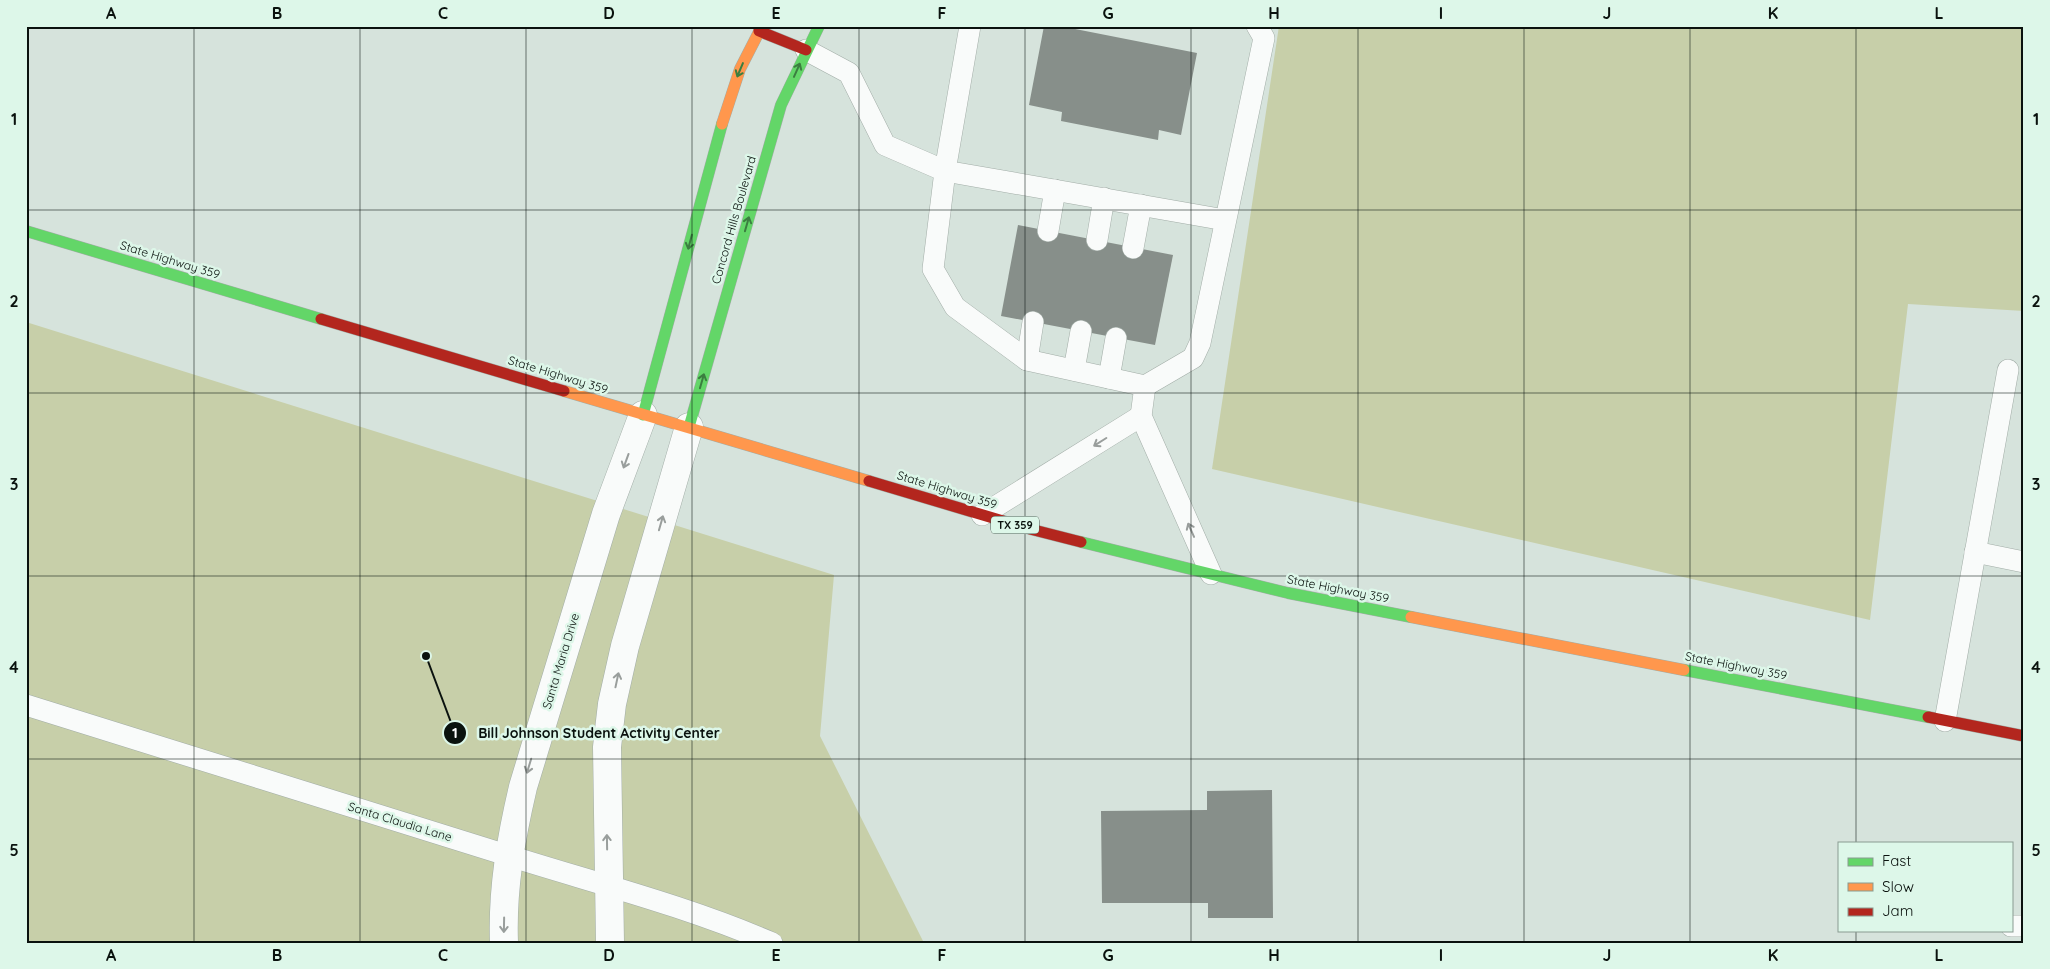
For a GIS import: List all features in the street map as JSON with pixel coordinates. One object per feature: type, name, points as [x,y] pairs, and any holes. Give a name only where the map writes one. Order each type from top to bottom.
[{"type":"main road","name":"Concord Hills Boulevard","points":[[689,427],[781,106],[819,26]]},
{"type":"main road","points":[[643,415],[727,106],[740,70],[761,29],[806,50]]},
{"type":"main road","name":"State Highway 359","points":[[26,231],[1030,529],[1288,594],[2024,736]]},
{"type":"street","name":"Santa Maria Drive","points":[[504,943],[505,885],[512,832],[523,786],[606,514],[643,415]]},
{"type":"street","points":[[610,943],[607,747],[612,704],[625,646],[689,427]]},
{"type":"lane","points":[[970,26],[945,171],[933,269],[955,308],[1027,360],[1145,386],[1193,358],[1200,343],[1264,38],[1257,26]]},
{"type":"lane","points":[[806,50],[849,73],[886,145],[945,171],[1225,220]]},
{"type":"lane","points":[[1048,231],[1055,190]]},
{"type":"lane","points":[[1097,240],[1104,198]]},
{"type":"lane","points":[[1133,248],[1141,205]]},
{"type":"lane","points":[[1027,360],[1033,322]]},
{"type":"lane","points":[[1074,370],[1081,332]]},
{"type":"lane","points":[[1109,378],[1116,338]]},
{"type":"lane","points":[[1945,721],[2008,370]]},
{"type":"lane","points":[[1145,386],[1141,416],[1210,574]]},
{"type":"lane","points":[[982,515],[1141,416]]},
{"type":"lane","points":[[1975,552],[2024,562]]},
{"type":"lane","name":"Santa Claudia Lane","points":[[26,705],[710,918],[772,943]]},
{"type":"green space","points":[[1279,26],[2024,26],[2024,311],[1908,304],[1870,620],[1212,469]]},
{"type":"green space","points":[[26,322],[834,575],[820,736],[924,943],[26,943]]},
{"type":"building","points":[[1044,26],[1060,26],[1197,53],[1181,135],[1159,130],[1158,140],[1061,121],[1062,112],[1029,105]]},
{"type":"building","points":[[1018,225],[1173,255],[1155,345],[1001,316]]},
{"type":"building","points":[[1272,790],[1273,918],[1208,918],[1208,903],[1102,903],[1101,811],[1207,810],[1207,791]]},
{"type":"traffic: fast","points":[[689,427],[781,105],[819,26]]},
{"type":"traffic: fast","points":[[643,415],[722,124]]},
{"type":"traffic: fast","points":[[26,231],[321,319]]},
{"type":"traffic: fast","points":[[1081,542],[1288,593],[1411,617]]},
{"type":"traffic: fast","points":[[1684,670],[1928,717]]},
{"type":"traffic: slow","points":[[722,124],[740,69],[762,26]]},
{"type":"traffic: slow","points":[[564,391],[869,481]]},
{"type":"traffic: slow","points":[[1411,617],[1684,670]]},
{"type":"traffic: jam","points":[[759,31],[806,50]]},
{"type":"traffic: jam","points":[[321,319],[564,391]]},
{"type":"traffic: jam","points":[[869,481],[1030,529],[1081,542]]},
{"type":"traffic: jam","points":[[1928,717],[2024,736]]},
{"type":"place","name":"Bill Johnson Student Activity Center","points":[[426,656]]}]
